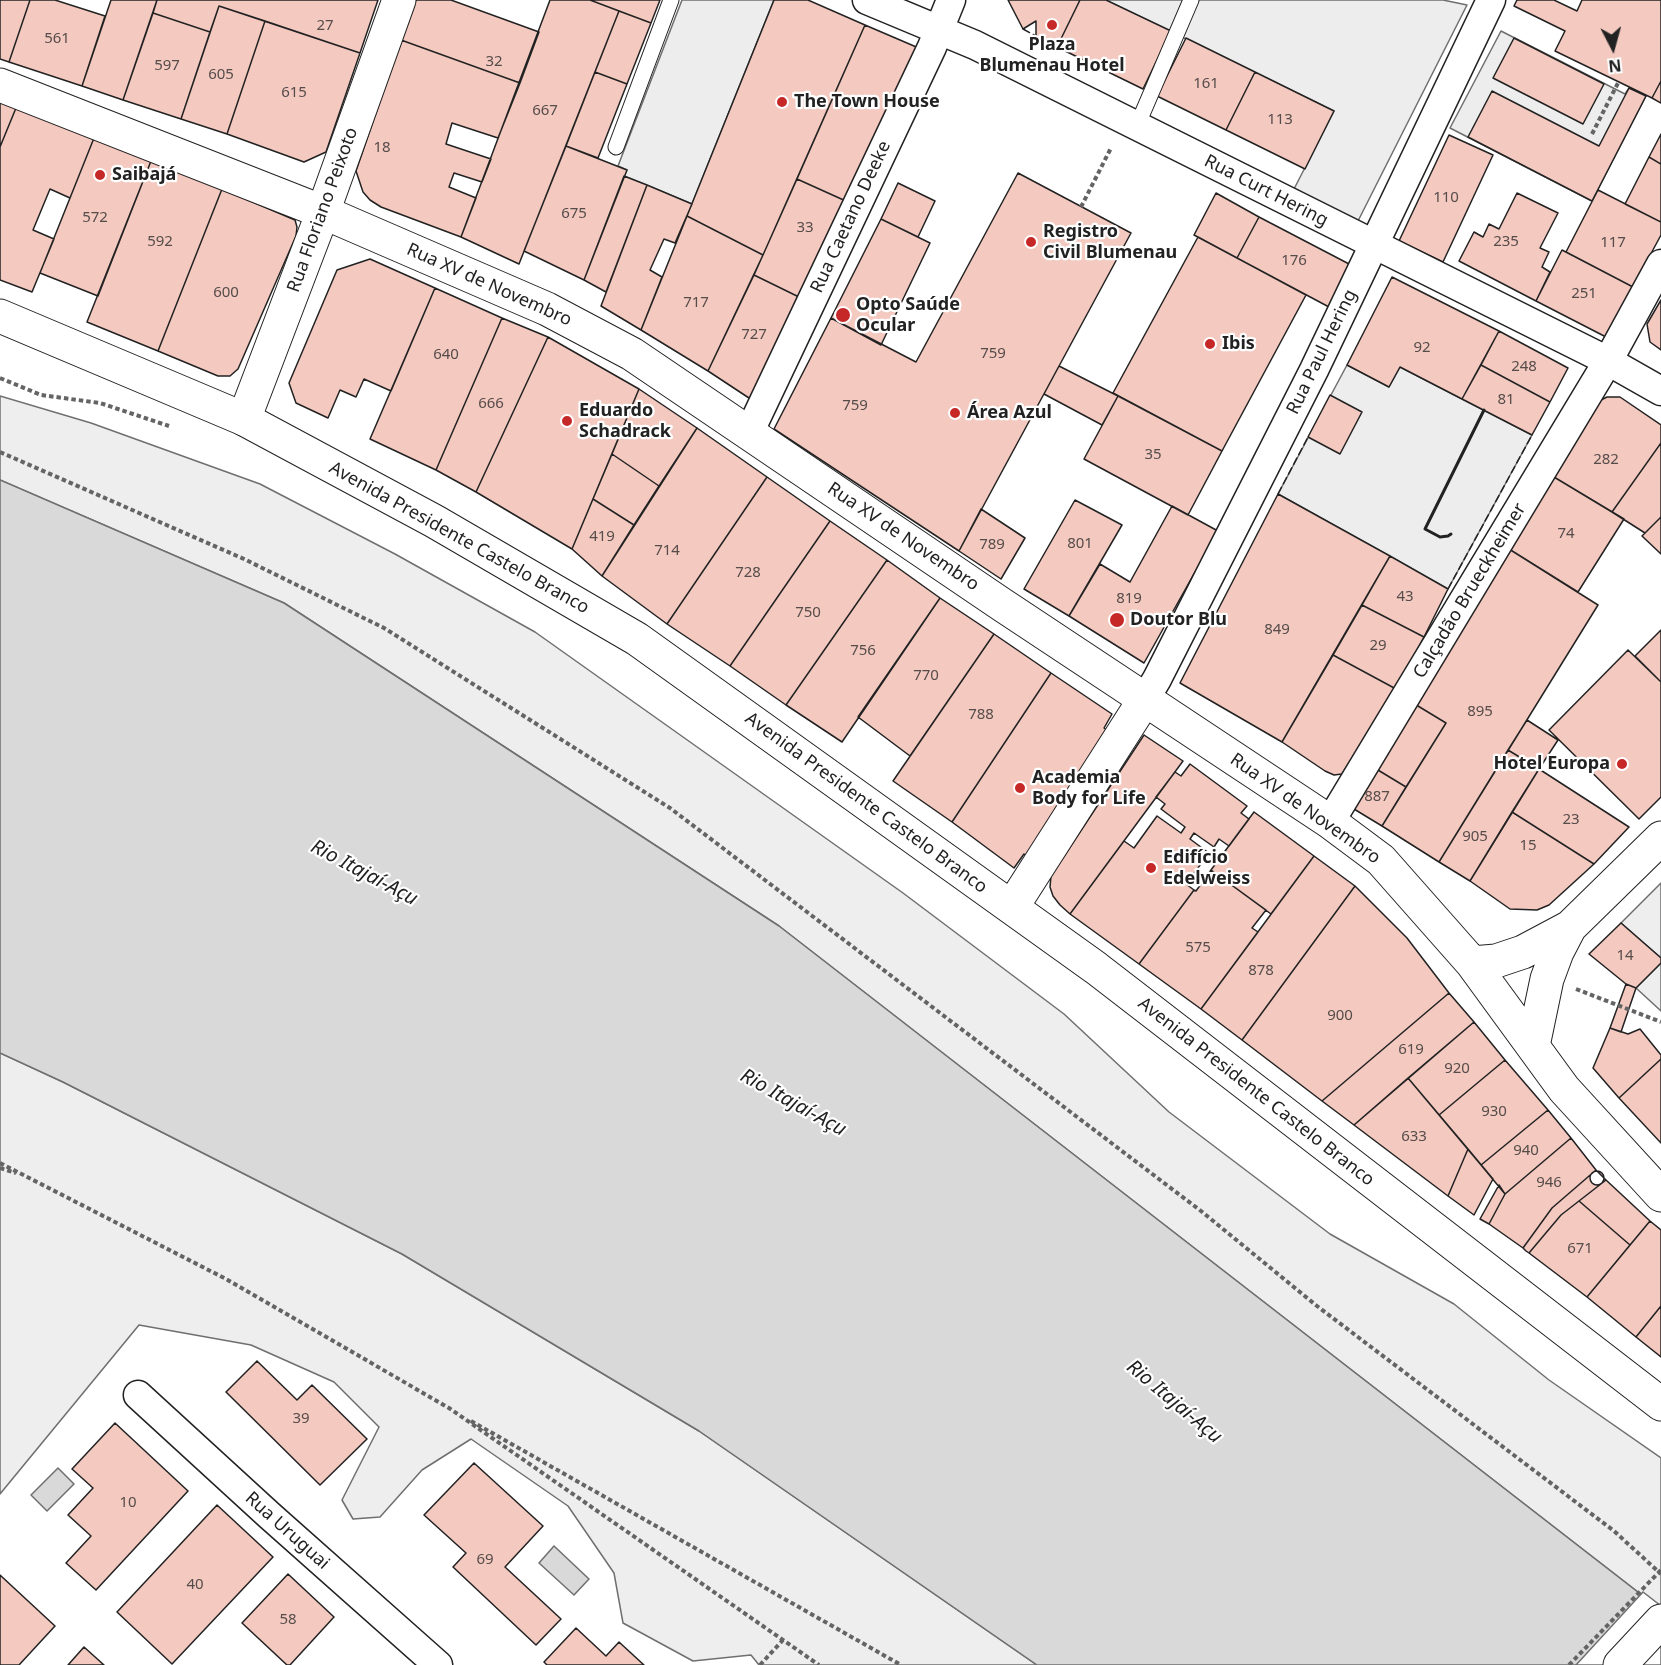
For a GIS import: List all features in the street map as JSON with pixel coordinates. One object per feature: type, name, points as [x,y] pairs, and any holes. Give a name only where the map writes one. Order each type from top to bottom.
[{"type":"street","name":"Rua Floriano Peixoto","points":[[244,418],[323,212],[399,0]]},
{"type":"street","name":"Rua Curt Hering","points":[[867,0],[975,45],[1608,361],[1661,391]]},
{"type":"street","name":"Rua Caetano Deeke","points":[[749,433],[951,0]]},
{"type":"street","name":"Rua Paul Hering","points":[[1145,699],[1314,370],[1491,0]]},
{"type":"street","name":"Rua XV de Novembro","points":[[0,86],[323,212],[547,309],[632,354],[1330,822],[1381,860],[1472,963],[1564,1089],[1661,1195]]},
{"type":"street","name":"Calçadão Brueckheimer","points":[[1330,822],[1608,361],[1661,264]]},
{"type":"street","name":"Avenida Presidente Castelo Branco","points":[[0,316],[244,418],[434,521],[637,639],[1096,968],[1661,1404]]},
{"type":"street","points":[[1012,907],[1145,699]]},
{"type":"street","points":[[1472,963],[1496,961],[1523,952],[1570,927],[1661,838]]},
{"type":"street","points":[[1533,1046],[1546,979],[1570,927]]},
{"type":"street","name":"Rua Uruguai","points":[[138,1395],[438,1665]]},
{"type":"street","points":[[1620,1665],[1661,1621]]},
{"type":"lane","points":[[616,147],[671,0]]},
{"type":"lane","points":[[1137,126],[1191,0]]},
{"type":"path","points":[[1592,134],[1618,83]]},
{"type":"path","points":[[1081,207],[1104,162]]},
{"type":"path","points":[[0,378],[41,395],[100,403],[174,427]]},
{"type":"path","points":[[0,452],[244,559],[384,627],[670,808],[1201,1210],[1317,1306],[1614,1531],[1661,1572],[1569,1665]]},
{"type":"path","points":[[1584,991],[1661,1022]]},
{"type":"path","points":[[0,1163],[226,1279],[901,1665]]},
{"type":"path","points":[[0,1168],[30,1178]]},
{"type":"path","points":[[449,1408],[819,1665]]},
{"type":"path","points":[[760,1665],[783,1640]]},
{"type":"shaded area","points":[[682,0],[774,0],[692,204],[624,176],[627,170],[618,166]]},
{"type":"shaded area","points":[[1106,0],[1443,0],[1467,5],[1357,223],[1294,189],[1334,111]]},
{"type":"shaded area","points":[[1501,31],[1625,94],[1629,88],[1646,96],[1592,201],[1450,128]]},
{"type":"shaded area","points":[[1347,365],[1389,387],[1400,367],[1532,435],[1448,589],[1278,494]]},
{"type":"shaded area","points":[[0,396],[91,423],[260,484],[395,554],[535,632],[903,893],[1064,1014],[1169,1112],[1330,1234],[1454,1304],[1549,1380],[1661,1458],[1661,1610],[779,926],[284,603],[0,480]]},
{"type":"shaded area","points":[[1661,883],[1661,958],[1621,923]]},
{"type":"shaded area","points":[[1661,963],[1661,1011],[1636,988]]},
{"type":"shaded area","points":[[0,1053],[63,1082],[402,1254],[699,1431],[1037,1665],[759,1665],[751,1655],[693,1661],[623,1623],[614,1573],[568,1506],[471,1439],[422,1470],[380,1517],[353,1519],[342,1500],[379,1427],[334,1382],[251,1345],[139,1325],[0,1494]]},
{"type":"water","name":"Rio Itajaí-Açu","points":[[0,480],[284,603],[779,926],[1661,1610],[1661,1665],[1037,1665],[699,1431],[402,1254],[63,1082],[0,1053]]},
{"type":"water","points":[[58,1468],[74,1484],[47,1511],[31,1495]]},
{"type":"water","points":[[554,1546],[589,1579],[574,1595],[539,1563]]},
{"type":"pier","points":[[1643,1592],[1661,1606],[1661,1665],[1576,1665]]},
{"type":"building","points":[[0,0],[30,0],[9,62],[0,59]]},
{"type":"building","points":[[30,0],[55,0],[105,16],[82,86],[9,62]]},
{"type":"building","points":[[111,0],[157,0],[123,100],[82,86]]},
{"type":"building","points":[[157,0],[378,0],[360,53],[219,6],[210,32],[153,13]]},
{"type":"building","points":[[416,0],[451,0],[539,32],[520,83],[401,40]]},
{"type":"building","points":[[550,0],[590,0],[619,11],[519,264],[461,237]]},
{"type":"building","points":[[590,0],[660,0],[651,23]]},
{"type":"building","name":"The Town House","points":[[774,0],[808,0],[865,25],[763,255],[687,216]]},
{"type":"building","name":"Plaza Blumenau Hotel","points":[[1008,0],[1080,0],[1057,47],[1036,36],[1036,21],[1023,29]]},
{"type":"building","points":[[1080,0],[1106,0],[1171,31],[1143,89],[1057,47]]},
{"type":"building","points":[[1517,0],[1554,0],[1577,11],[1582,0],[1661,0],[1661,81],[1652,98],[1555,51],[1565,31],[1514,6]]},
{"type":"building","points":[[219,6],[265,21],[227,134],[181,119]]},
{"type":"building","points":[[619,11],[651,23],[627,84],[595,72]]},
{"type":"building","points":[[153,13],[210,32],[181,119],[123,100]]},
{"type":"building","points":[[265,21],[360,53],[326,152],[304,162],[227,134]]},
{"type":"building","points":[[865,25],[921,49],[848,202],[797,179]]},
{"type":"building","points":[[1186,38],[1255,72],[1226,130],[1157,96]]},
{"type":"building","points":[[1514,38],[1604,84],[1583,124],[1493,78]]},
{"type":"building","points":[[401,40],[520,83],[498,138],[452,123],[446,144],[491,159],[482,182],[454,173],[449,187],[476,198],[461,237],[381,207],[363,192],[356,171]]},
{"type":"building","points":[[595,72],[627,84],[598,158],[566,146]]},
{"type":"building","points":[[1255,72],[1334,111],[1305,169],[1226,130]]},
{"type":"building","points":[[1661,81],[1661,103],[1652,98]]},
{"type":"building","points":[[1629,88],[1646,96],[1592,201],[1468,137],[1492,91],[1599,146]]},
{"type":"building","points":[[0,101],[16,108],[0,147]]},
{"type":"building","points":[[16,108],[94,138],[70,198],[50,189],[33,230],[54,239],[32,292],[0,280],[0,147]]},
{"type":"building","points":[[1661,134],[1661,164],[1649,157]]},
{"type":"building","points":[[1449,135],[1493,155],[1443,262],[1399,241]]},
{"type":"building","points":[[94,138],[151,161],[98,296],[40,273]]},
{"type":"building","points":[[566,146],[627,170],[584,280],[524,251]]},
{"type":"building","points":[[1649,157],[1661,164],[1661,222],[1625,204]]},
{"type":"building","points":[[151,161],[222,189],[158,351],[87,322]]},
{"type":"building","points":[[1018,173],[1131,233],[959,551],[774,429],[831,318],[916,362]]},
{"type":"building","points":[[624,176],[647,185],[606,292],[584,280]]},
{"type":"building","points":[[797,179],[848,202],[801,298],[754,275]]},
{"type":"building","points":[[898,183],[935,201],[918,237],[881,219]]},
{"type":"building","points":[[647,185],[692,204],[675,243],[664,239],[650,270],[662,277],[641,330],[601,306]]},
{"type":"building","points":[[222,189],[295,220],[297,227],[296,236],[238,369],[230,376],[218,376],[158,351]]},
{"type":"building","points":[[1598,190],[1661,222],[1661,235],[1633,287],[1566,252]]},
{"type":"building","points":[[1216,193],[1259,217],[1237,258],[1194,235]]},
{"type":"building","points":[[1517,193],[1558,213],[1540,248],[1549,252],[1542,267],[1550,272],[1536,301],[1459,261],[1474,232],[1483,237],[1489,224],[1499,229]]},
{"type":"building","points":[[687,216],[763,255],[708,371],[641,330]]},
{"type":"building","points":[[1259,217],[1351,265],[1329,307],[1237,258]]},
{"type":"building","points":[[881,219],[930,243],[881,345],[831,318]]},
{"type":"building","name":"Ibis","points":[[1198,237],[1306,295],[1222,451],[1113,393]]},
{"type":"building","points":[[1562,250],[1633,287],[1606,337],[1536,301]]},
{"type":"building","points":[[370,259],[435,288],[391,391],[364,379],[356,397],[340,390],[328,418],[296,403],[289,383],[337,270]]},
{"type":"building","points":[[754,275],[801,298],[752,400],[708,371]]},
{"type":"building","points":[[1392,277],[1499,331],[1462,399],[1400,367],[1389,387],[1347,365]]},
{"type":"building","points":[[435,288],[502,318],[436,470],[370,439]]},
{"type":"building","points":[[1661,300],[1661,350],[1650,342],[1647,324]]},
{"type":"building","points":[[502,318],[548,337],[476,492],[436,470]]},
{"type":"building","points":[[1499,331],[1568,368],[1550,402],[1481,365]]},
{"type":"building","name":"Eduardo Schadrack","points":[[548,337],[639,389],[572,549],[476,492]]},
{"type":"building","points":[[1481,365],[1550,402],[1532,435],[1462,399]]},
{"type":"building","points":[[1059,366],[1118,396],[1102,425],[1044,394]]},
{"type":"building","points":[[639,389],[697,428],[659,486],[612,454]]},
{"type":"building","points":[[1330,395],[1362,412],[1340,454],[1308,437]]},
{"type":"building","points":[[1118,396],[1222,451],[1188,515],[1084,459]]},
{"type":"building","points":[[1607,397],[1620,397],[1661,425],[1661,443],[1612,512],[1554,477],[1597,402]]},
{"type":"building","points":[[697,428],[767,477],[667,624],[602,576]]},
{"type":"building","points":[[1661,443],[1661,517],[1645,533],[1612,512]]},
{"type":"building","points":[[612,454],[659,486],[634,525],[593,499]]},
{"type":"building","points":[[767,477],[830,521],[730,666],[667,624]]},
{"type":"building","points":[[1554,477],[1624,519],[1578,592],[1509,549]]},
{"type":"building","points":[[1278,494],[1390,556],[1282,742],[1180,683]]},
{"type":"building","points":[[593,499],[634,525],[602,576],[572,549]]},
{"type":"building","points":[[1075,500],[1122,525],[1069,616],[1024,589]]},
{"type":"building","points":[[1172,506],[1218,531],[1144,663],[1069,616],[1100,564],[1130,582]]},
{"type":"building","points":[[981,509],[1025,538],[1001,579],[959,551]]},
{"type":"building","points":[[1661,517],[1661,554],[1642,536]]},
{"type":"building","points":[[830,521],[887,560],[786,705],[730,666]]},
{"type":"building","points":[[1509,549],[1598,605],[1439,862],[1382,826],[1446,723],[1413,703]]},
{"type":"building","points":[[1390,556],[1448,589],[1424,637],[1362,605]]},
{"type":"building","points":[[887,560],[940,598],[842,742],[786,705]]},
{"type":"building","points":[[940,598],[994,634],[910,756],[858,717]]},
{"type":"building","points":[[1362,605],[1424,637],[1396,689],[1333,655]]},
{"type":"building","points":[[1661,630],[1661,682],[1635,656]]},
{"type":"building","points":[[994,634],[1051,673],[952,822],[893,781]]},
{"type":"building","name":"Hotel Europa","points":[[1628,650],[1661,682],[1661,797],[1639,819],[1549,730]]},
{"type":"building","points":[[1333,655],[1396,689],[1342,774],[1334,775],[1282,742]]},
{"type":"building","points":[[1051,673],[1112,714],[1104,728],[1110,732],[1029,858],[1024,854],[1014,868],[952,822]]},
{"type":"building","points":[[1413,703],[1446,723],[1406,787],[1373,767]]},
{"type":"building","points":[[1527,720],[1558,740],[1539,769],[1508,750]]},
{"type":"building","points":[[1144,735],[1183,761],[1070,914],[1053,896],[1050,887],[1051,876]]},
{"type":"building","points":[[1508,750],[1539,769],[1470,881],[1439,862]]},
{"type":"building","name":"Edifício Edelweiss","points":[[1190,764],[1247,806],[1241,813],[1249,819],[1229,846],[1219,839],[1214,847],[1194,833],[1190,839],[1209,853],[1186,884],[1194,890],[1139,964],[1070,914],[1124,841],[1134,848],[1157,816],[1181,833],[1185,827],[1161,809],[1165,804],[1156,797],[1175,772],[1181,776]]},
{"type":"building","points":[[1373,767],[1406,787],[1382,826],[1349,806]]},
{"type":"building","points":[[1539,769],[1629,827],[1594,864],[1512,812]]},
{"type":"building","points":[[1254,812],[1314,856],[1271,914],[1211,870]]},
{"type":"building","points":[[1512,812],[1594,864],[1549,905],[1537,910],[1510,909],[1470,881]]},
{"type":"building","points":[[1314,856],[1355,886],[1242,1040],[1201,1009]]},
{"type":"building","points":[[1211,870],[1266,910],[1252,928],[1258,932],[1201,1009],[1139,964]]},
{"type":"building","points":[[1355,886],[1407,938],[1449,993],[1322,1101],[1242,1040]]},
{"type":"building","points":[[1621,923],[1661,958],[1661,963],[1636,988],[1626,984],[1589,954]]},
{"type":"building","points":[[1626,984],[1636,988],[1621,1032],[1610,1028]]},
{"type":"building","points":[[1449,993],[1474,1022],[1354,1125],[1322,1101]]},
{"type":"building","points":[[1474,1022],[1505,1060],[1439,1115],[1408,1078]]},
{"type":"building","points":[[1610,1028],[1628,1034],[1640,1029],[1661,1055],[1661,1059],[1619,1098],[1593,1068]]},
{"type":"building","points":[[1661,1059],[1661,1143],[1619,1098]]},
{"type":"building","points":[[1505,1060],[1548,1110],[1481,1165],[1439,1115]]},
{"type":"building","points":[[1408,1078],[1468,1149],[1448,1196],[1354,1125]]},
{"type":"building","points":[[1548,1110],[1571,1138],[1505,1194],[1481,1165]]},
{"type":"building","points":[[1571,1138],[1596,1170],[1552,1208],[1523,1248],[1489,1224],[1505,1194]]},
{"type":"building","points":[[1468,1149],[1493,1179],[1474,1215],[1448,1196]]},
{"type":"building","points":[[1596,1170],[1606,1180],[1561,1215],[1529,1253],[1526,1251],[1523,1248],[1552,1208]]},
{"type":"building","points":[[1594,1171],[1600,1171],[1604,1178],[1600,1185],[1594,1185],[1590,1181],[1590,1175]]},
{"type":"building","points":[[1606,1180],[1650,1221],[1630,1245],[1579,1201]]},
{"type":"building","points":[[1499,1185],[1505,1194],[1489,1224],[1480,1219]]},
{"type":"building","points":[[1579,1201],[1630,1245],[1587,1297],[1529,1253],[1561,1215]]},
{"type":"building","points":[[1650,1221],[1661,1230],[1661,1306],[1636,1337],[1587,1297]]},
{"type":"building","points":[[1661,1306],[1661,1357],[1636,1337]]},
{"type":"building","points":[[257,1361],[297,1400],[312,1385],[367,1439],[320,1485],[226,1392]]},
{"type":"building","points":[[115,1423],[188,1491],[96,1590],[66,1563],[91,1536],[68,1515],[93,1488],[72,1469]]},
{"type":"building","points":[[474,1463],[543,1526],[505,1567],[561,1619],[536,1645],[453,1567],[466,1553],[424,1515]]},
{"type":"building","points":[[217,1505],[273,1557],[172,1664],[117,1612]]},
{"type":"building","points":[[288,1574],[334,1617],[290,1665],[287,1665],[242,1623]]},
{"type":"building","points":[[0,1575],[55,1626],[19,1665],[0,1665]]},
{"type":"building","points":[[576,1628],[606,1656],[619,1642],[644,1665],[547,1665],[544,1662]]},
{"type":"building","points":[[84,1647],[104,1665],[68,1665]]},
{"type":"fence","points":[[1023,29],[1036,36]]},
{"type":"fence","points":[[1448,589],[1532,435]]},
{"type":"fence","points":[[1278,494],[1308,437]]},
{"type":"wall","points":[[1451,534],[1440,537],[1425,529],[1484,410]]},
{"type":"place","name":"Plaza Blumenau Hotel","points":[[1052,25]]},
{"type":"place","name":"The Town House","points":[[782,102]]},
{"type":"place","name":"Saibajá","points":[[100,175]]},
{"type":"place","name":"Registro Civil Blumenau","points":[[1031,242]]},
{"type":"place","name":"Opto Saúde Ocular","points":[[843,315]]},
{"type":"place","name":"Ibis","points":[[1210,344]]},
{"type":"place","name":"Área Azul","points":[[955,413]]},
{"type":"place","name":"Eduardo Schadrack","points":[[567,421]]},
{"type":"place","name":"Doutor Blu","points":[[1117,620]]},
{"type":"place","name":"Hotel Europa","points":[[1622,764]]},
{"type":"place","name":"Academia Body for Life","points":[[1020,788]]},
{"type":"place","name":"Edifício Edelweiss","points":[[1151,868]]}]
